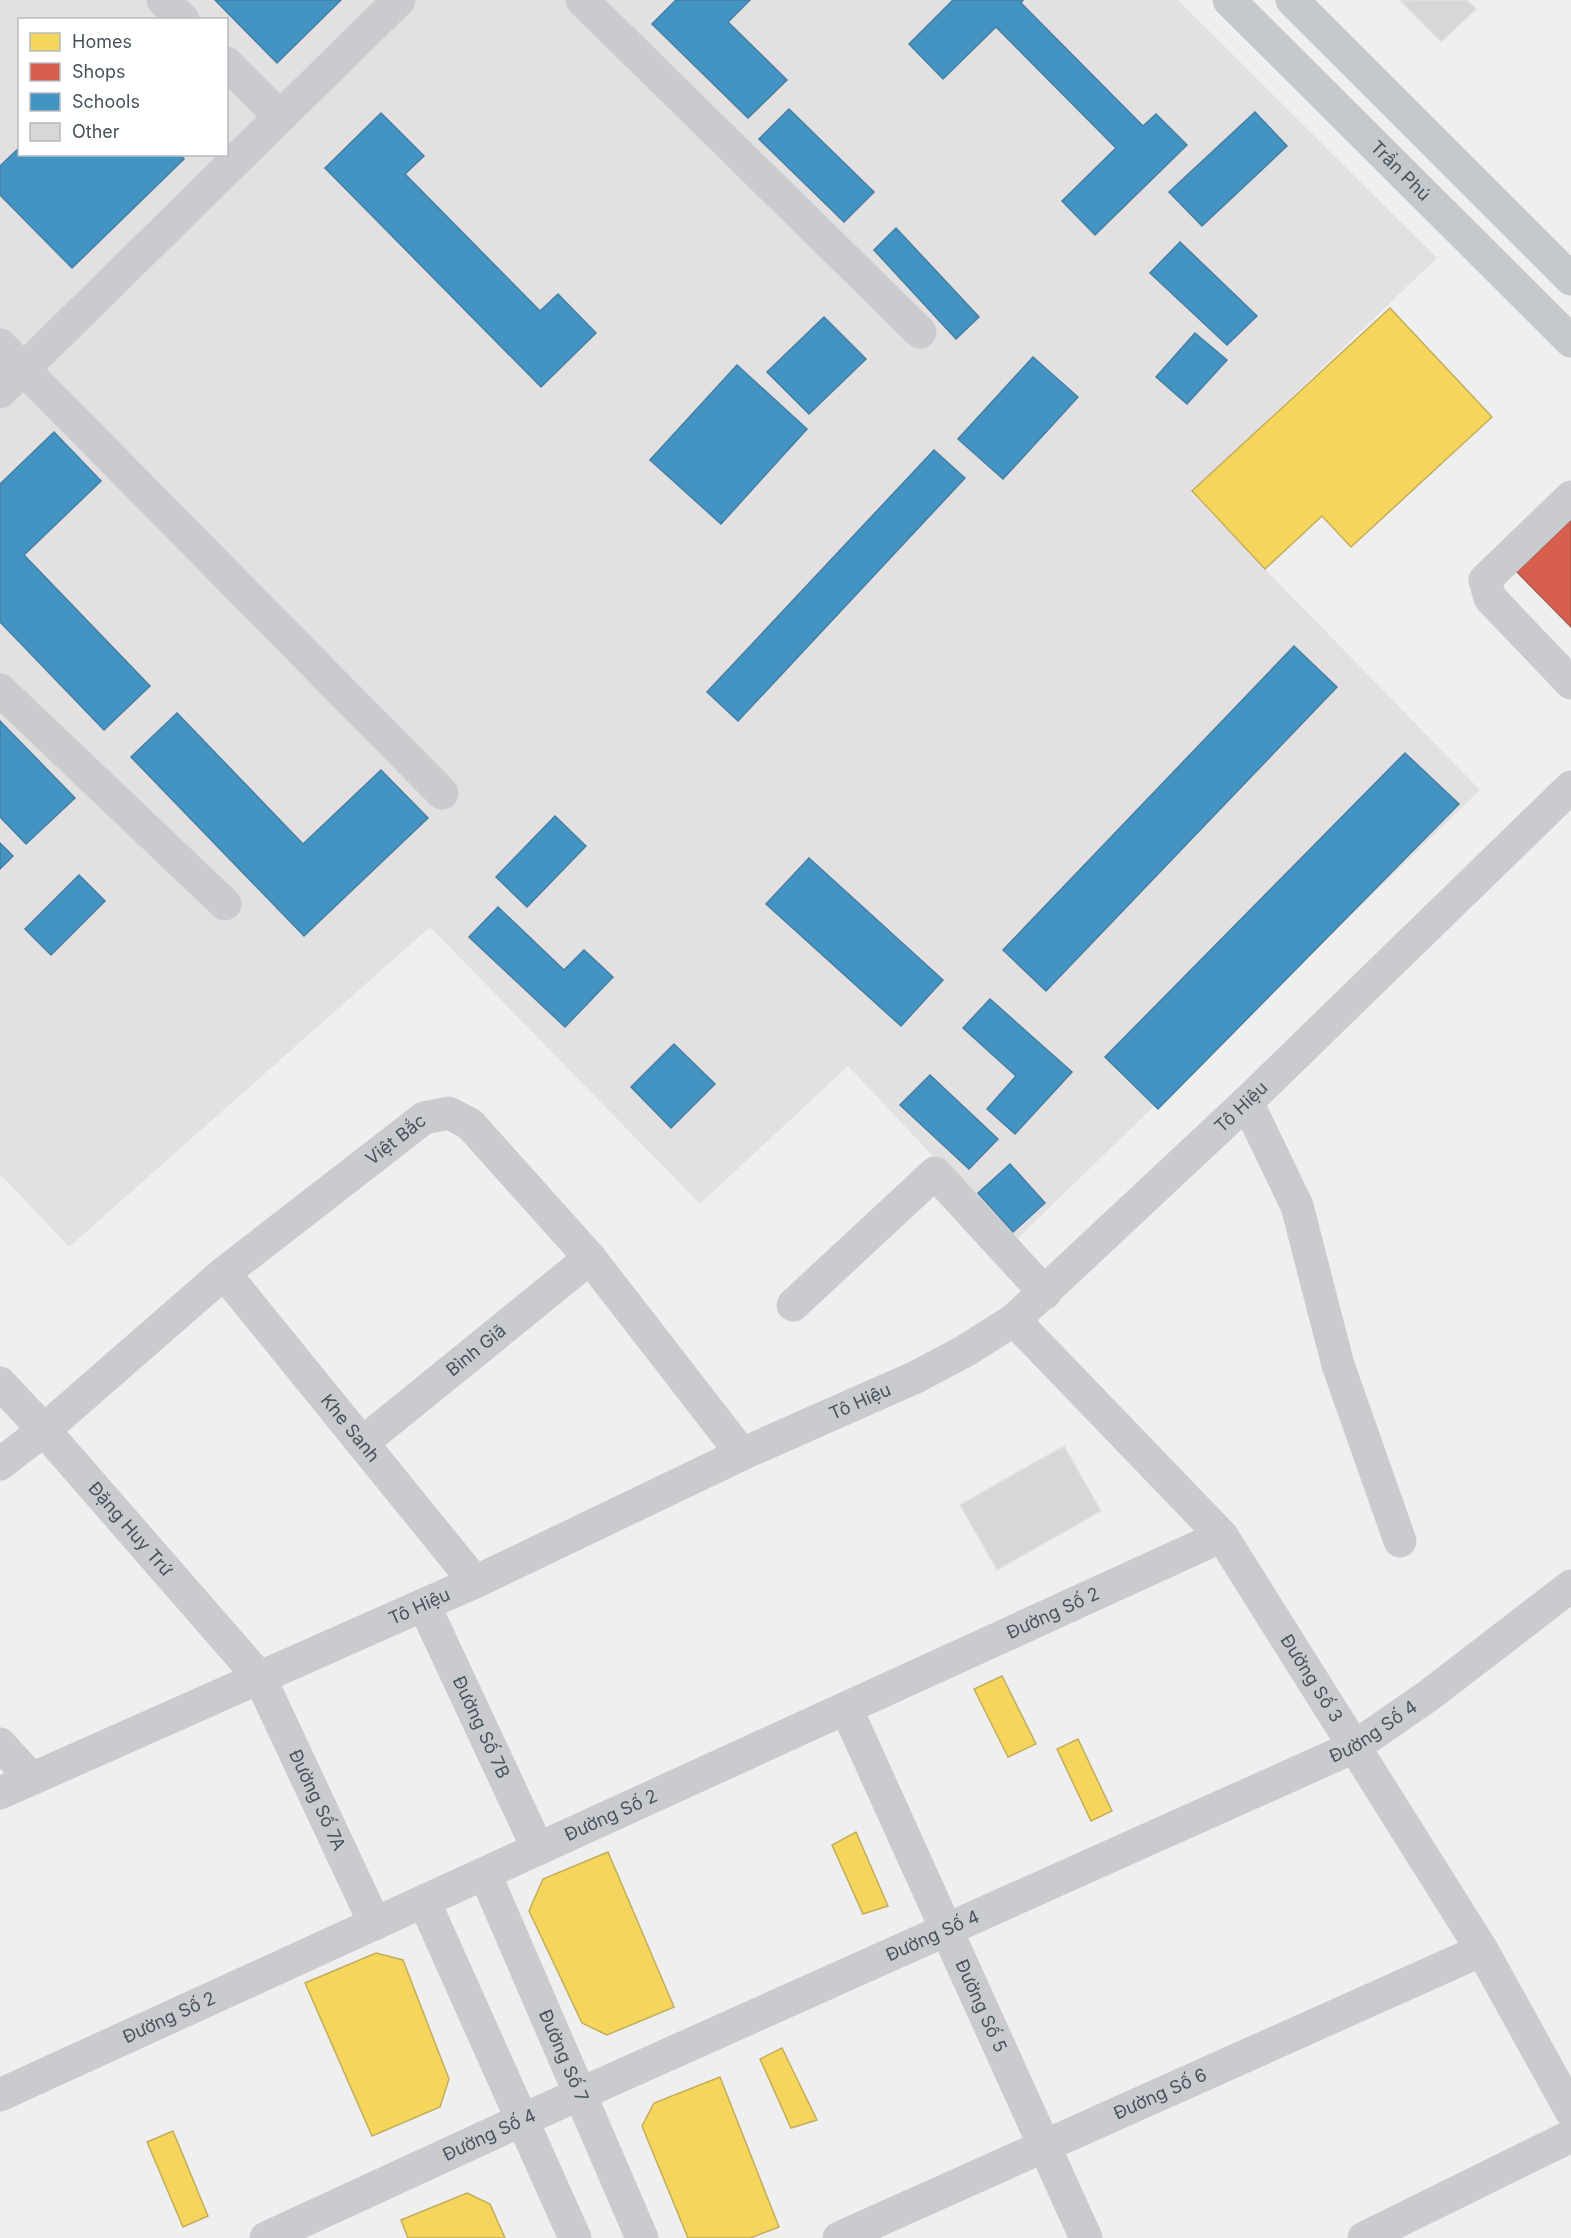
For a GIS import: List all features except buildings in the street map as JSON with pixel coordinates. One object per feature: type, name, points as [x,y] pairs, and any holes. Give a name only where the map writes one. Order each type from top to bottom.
[{"type":"main road","name":"Trần Phú","points":[[1229,0],[1571,341]]},
{"type":"main road","points":[[1292,0],[1571,279]]},
{"type":"street","points":[[163,0],[181,18]]},
{"type":"street","points":[[0,392],[399,0]]},
{"type":"street","points":[[582,0],[920,332]]},
{"type":"street","points":[[228,65],[280,117]]},
{"type":"street","points":[[0,345],[442,793]]},
{"type":"street","points":[[1571,496],[1485,580],[1491,598],[1571,683]]},
{"type":"street","points":[[0,690],[225,904]]},
{"type":"street","name":"Tô Hiệu","points":[[0,1793],[475,1582],[742,1454],[916,1377],[965,1351],[1014,1320],[1247,1102],[1571,787]]},
{"type":"street","points":[[1247,1102],[1297,1206],[1338,1365],[1400,1541]]},
{"type":"street","name":"Việt Bắc","points":[[0,1464],[44,1430],[224,1273],[424,1118],[449,1113],[470,1124],[590,1258],[742,1454]]},
{"type":"street","points":[[793,1305],[935,1173],[1045,1293]]},
{"type":"street","name":"Bình Giã","points":[[362,1443],[590,1258]]},
{"type":"street","name":"Khe Sanh","points":[[224,1273],[475,1582]]},
{"type":"street","name":"Đường Số 3","points":[[1014,1320],[1222,1536],[1482,1950],[1571,2111]]},
{"type":"street","name":"Đặng Huy Trứ","points":[[0,1383],[44,1430],[260,1678]]},
{"type":"street","name":"Đường Số 2","points":[[0,2095],[1222,1536]]},
{"type":"street","name":"Đường Số 4","points":[[266,2238],[522,2120],[1354,1747],[1428,1696],[1571,1586]]},
{"type":"street","name":"Đường Số 7B","points":[[424,1605],[538,1849]]},
{"type":"street","name":"Đường Số 7A","points":[[260,1678],[375,1923]]},
{"type":"street","name":"Đường Số 5","points":[[846,1708],[1086,2238]]},
{"type":"street","points":[[0,1743],[31,1778]]},
{"type":"street","name":"Đường Số 7","points":[[484,1874],[642,2238]]},
{"type":"street","points":[[424,1901],[575,2238]]},
{"type":"street","name":"Đường Số 6","points":[[839,2238],[1482,1950]]},
{"type":"street","points":[[1364,2238],[1571,2136]]},
{"type":"shaded area","points":[[0,0],[1178,0],[1437,258],[1191,493],[1480,790],[1014,1242],[848,1066],[700,1204],[430,927],[69,1247],[0,1174]]}]
